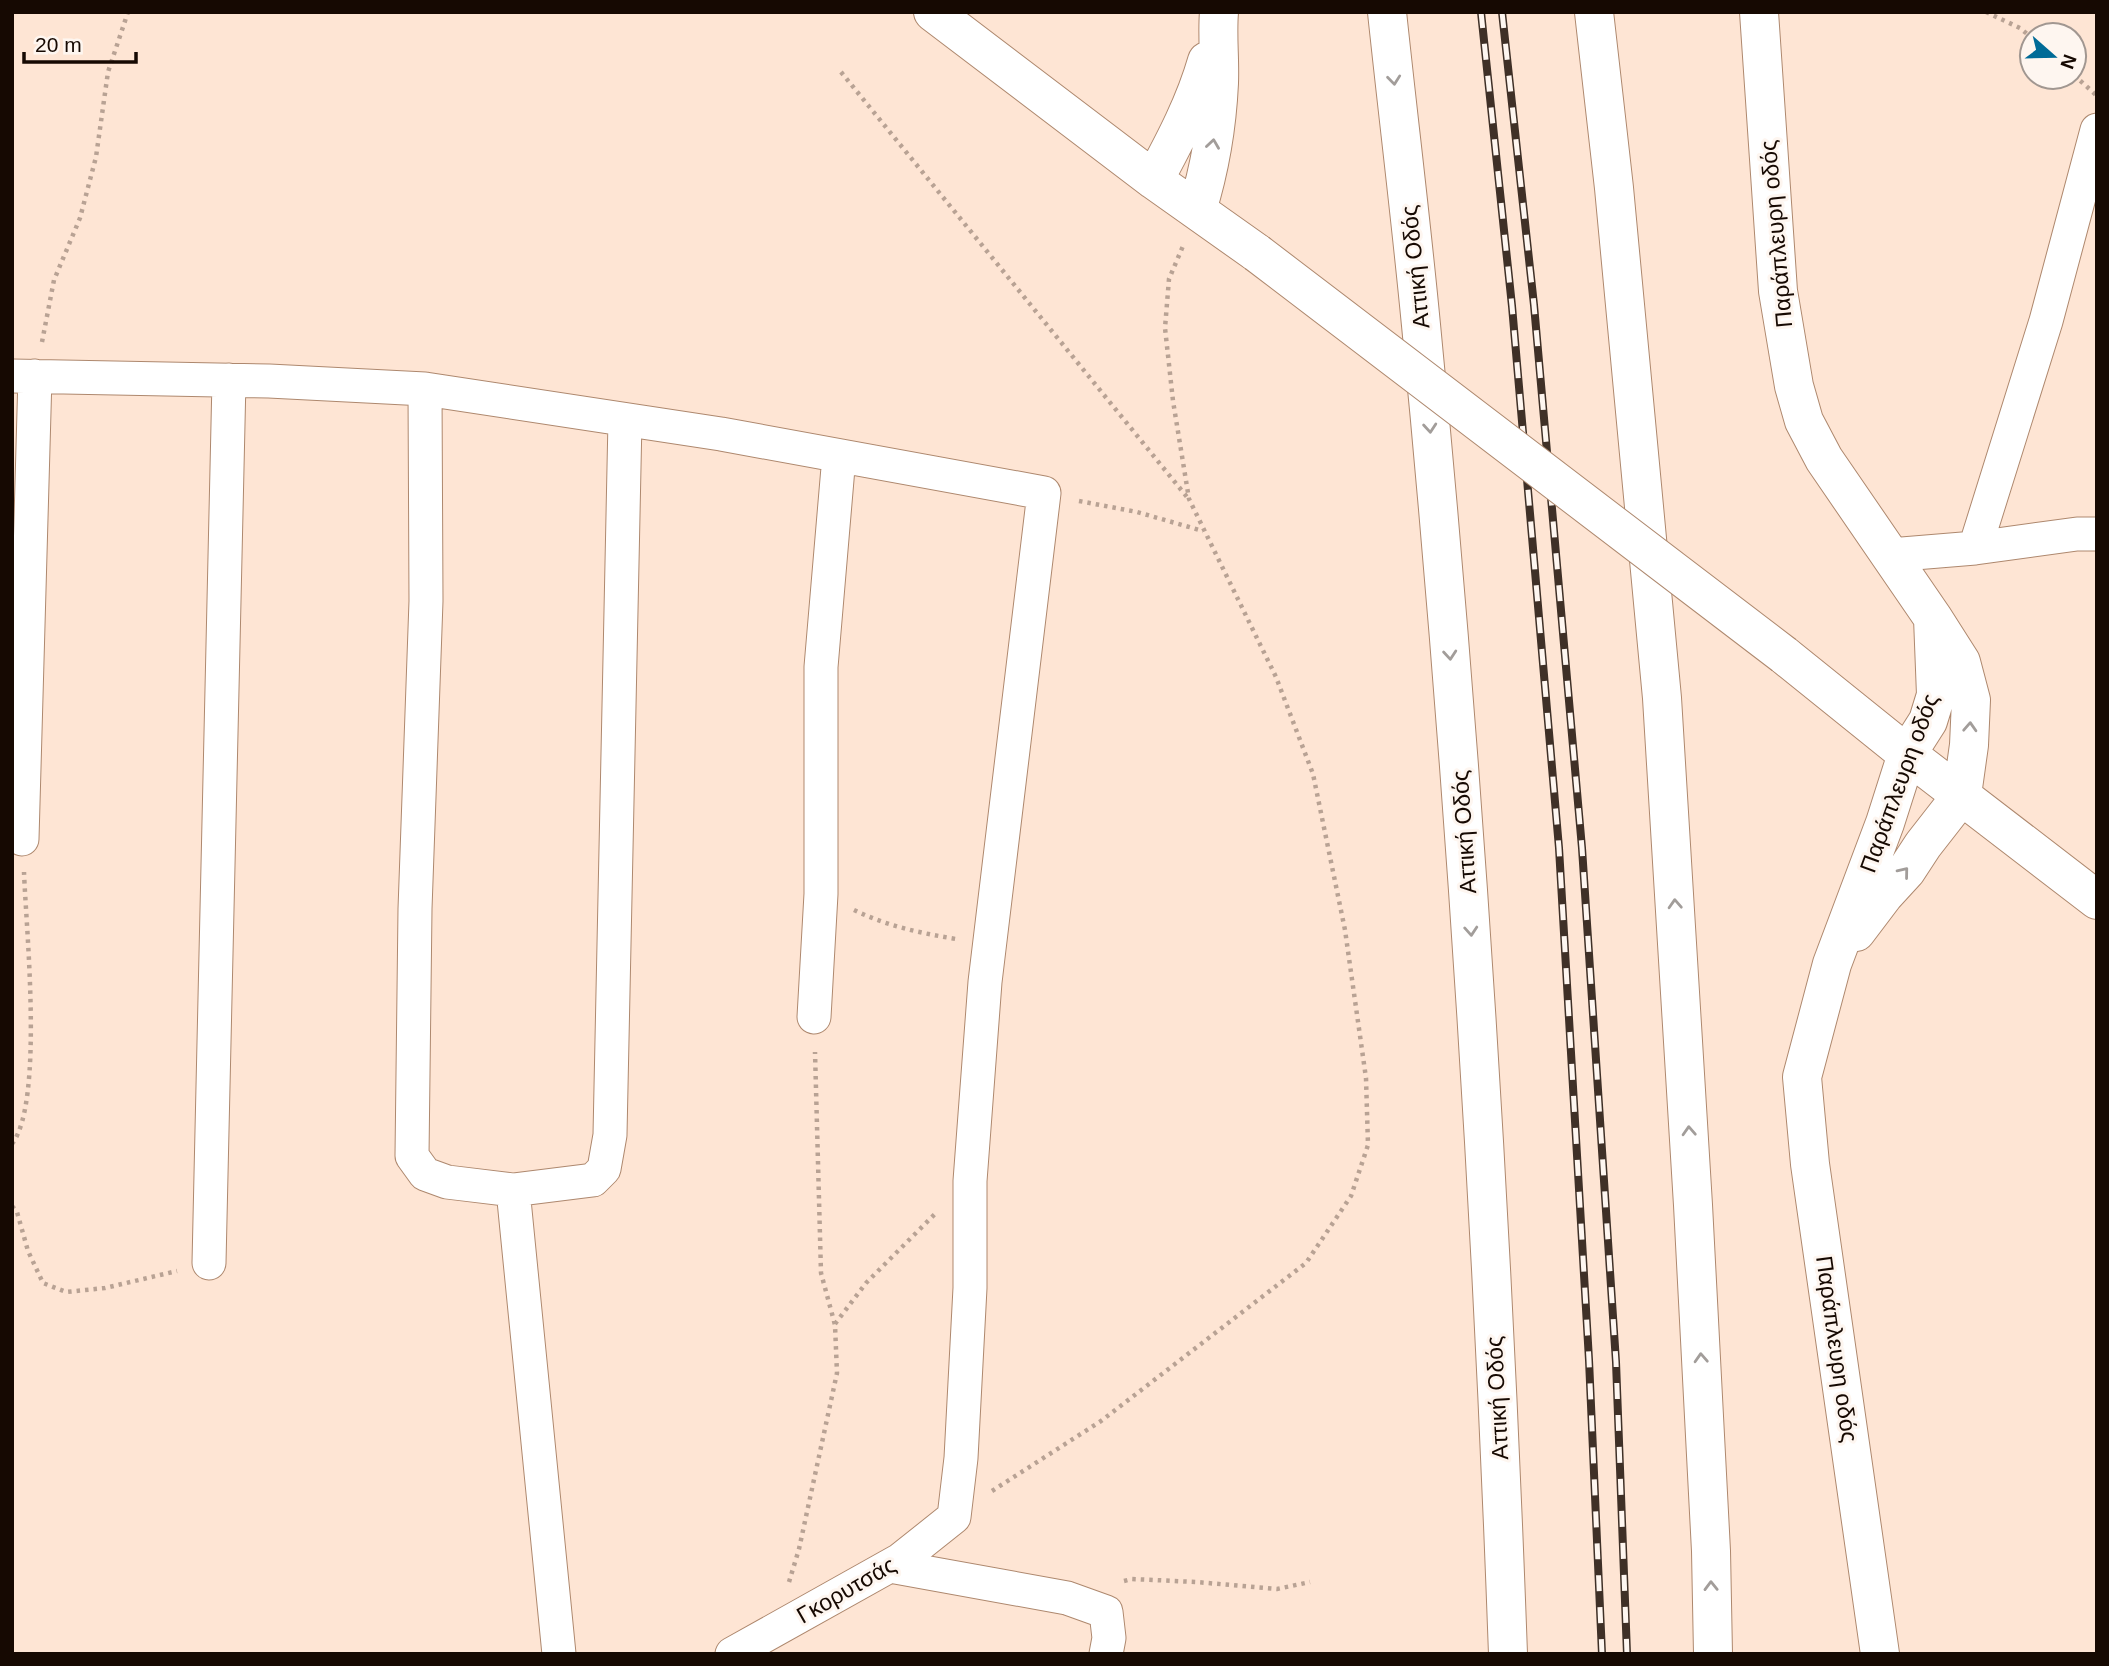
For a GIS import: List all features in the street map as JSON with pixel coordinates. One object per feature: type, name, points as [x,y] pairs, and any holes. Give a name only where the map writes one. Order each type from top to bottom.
[{"type":"main road","points":[[933,12],[1154,180],[1257,253],[1784,656],[2097,900]]},
{"type":"main road","name":"Αττική Οδός","points":[[1387,12],[1421,323],[1460,765],[1486,1169],[1508,1654]]},
{"type":"main road","points":[[1594,12],[1615,188],[1662,698],[1693,1205],[1711,1551],[1713,1654]]},
{"type":"main road","name":"Παράπλευρη οδός","points":[[1759,12],[1778,290],[1794,386],[1804,421],[1824,459],[1961,663],[1971,700],[1969,745],[1962,794],[1906,872],[1884,895],[1832,964]]},
{"type":"main road","points":[[1154,180],[1180,131],[1200,84],[1219,17]]},
{"type":"main road","points":[[1197,210],[1209,170],[1215,131],[1219,82],[1219,17]]},
{"type":"main road","name":"Παράπλευρη οδός","points":[[1880,1654],[1811,1164],[1802,1077],[1832,964],[1885,823],[1907,754],[1928,721],[1936,695],[1933,618]]},
{"type":"street","points":[[1975,548],[2046,321],[2097,130]]},
{"type":"street","points":[[22,839],[24,376],[229,380],[425,389],[721,434],[1044,494],[989,944],[970,1181],[970,1288],[961,1458],[954,1517]]},
{"type":"street","points":[[209,1263],[229,380]]},
{"type":"street","points":[[425,389],[426,601],[415,909],[412,1156],[425,1174],[447,1182],[513,1190],[593,1180],[604,1169],[610,1135],[625,420]]},
{"type":"street","points":[[814,1017],[821,894],[821,667],[839,456]]},
{"type":"street","points":[[1891,555],[2097,534]]},
{"type":"street","points":[[513,1190],[559,1654]]},
{"type":"street","name":"Γκορυτσάς","points":[[732,1654],[890,1566],[954,1517]]},
{"type":"street","points":[[890,1566],[1067,1598],[1106,1612],[1109,1638],[1106,1654]]},
{"type":"path","points":[[24,376],[54,280],[80,218],[96,157],[108,72],[128,12]]},
{"type":"path","points":[[1986,12],[2018,27]]},
{"type":"path","points":[[841,72],[1189,499],[1276,677],[1314,774],[1345,930],[1366,1079],[1368,1145],[1351,1196],[1306,1263],[1101,1421],[954,1517]]},
{"type":"path","points":[[1189,499],[1173,401],[1165,328],[1169,279],[1197,210]]},
{"type":"path","points":[[1044,494],[1137,512],[1204,531]]},
{"type":"path","points":[[12,1144],[28,1099],[31,1022],[22,839]]},
{"type":"path","points":[[821,894],[879,922],[916,932],[989,944]]},
{"type":"path","points":[[775,1630],[799,1549],[837,1373],[835,1325],[821,1273],[814,1017]]},
{"type":"path","points":[[835,1325],[866,1283],[970,1181]]},
{"type":"path","points":[[12,1206],[17,1212],[28,1251],[43,1283],[66,1292],[105,1288],[209,1263]]},
{"type":"path","points":[[1067,1598],[1132,1579],[1277,1590],[1310,1582]]},
{"type":"railway","points":[[1481,12],[1512,306],[1559,848],[1589,1360],[1602,1654]]},
{"type":"railway","points":[[1502,12],[1534,305],[1582,848],[1616,1362],[1627,1654]]}]
